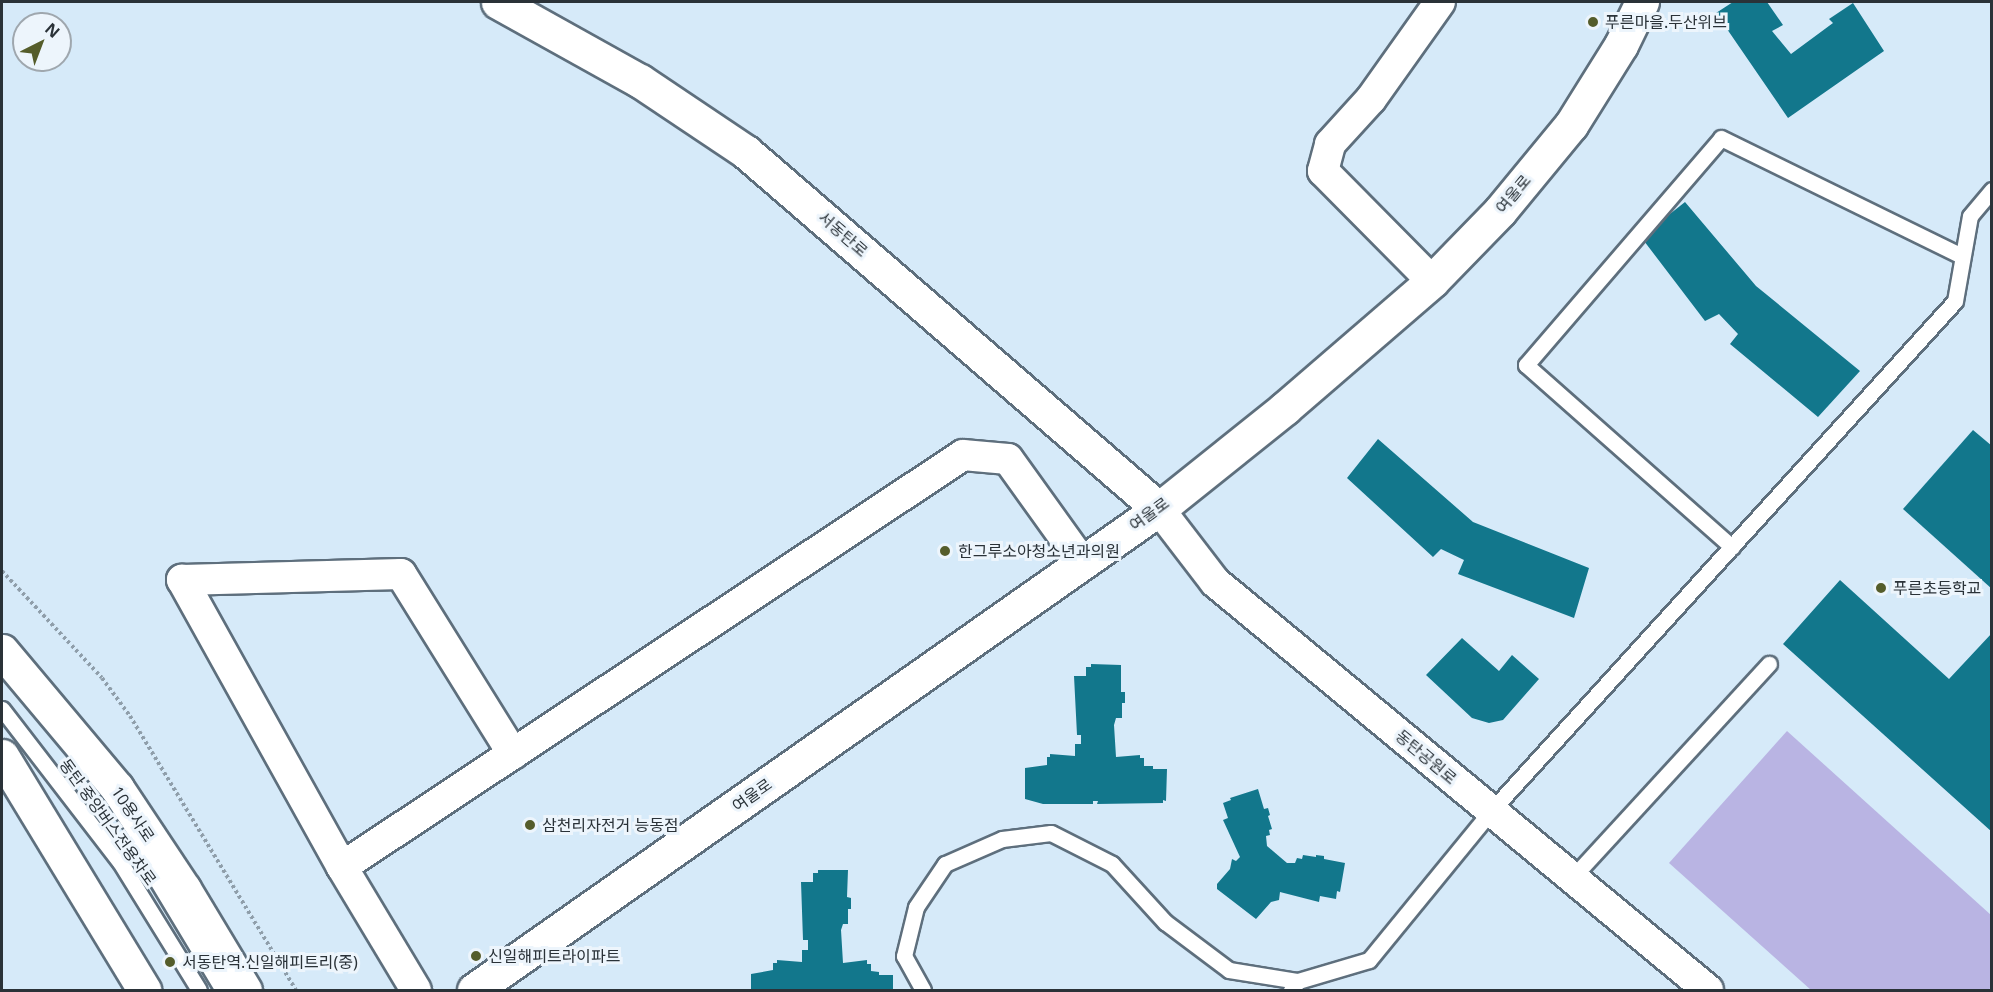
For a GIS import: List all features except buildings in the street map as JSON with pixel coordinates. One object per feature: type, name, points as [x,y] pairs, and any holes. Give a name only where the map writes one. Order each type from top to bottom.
[{"type":"street","name":"서동탄로","points":[[498,2],[640,81],[746,152],[1159,509]]},
{"type":"street","points":[[1432,281],[1323,171],[1330,144],[1371,99],[1440,2]]},
{"type":"street","name":"여울로","points":[[474,990],[1159,509],[1285,408],[1432,281],[1500,211],[1571,125],[1621,45],[1642,2]]},
{"type":"street","points":[[342,867],[963,455],[1008,459],[1082,562]]},
{"type":"street","name":"동탄공원로","points":[[1159,509],[1215,582],[1708,990]]},
{"type":"street","points":[[416,990],[342,867],[182,580],[401,574],[513,754]]},
{"type":"street","name":"10용사로","points":[[2,651],[117,788],[184,889],[245,990]]},
{"type":"street","points":[[2,756],[144,990]]},
{"type":"lane","points":[[1732,547],[1526,365],[1721,138],[1962,256]]},
{"type":"lane","points":[[923,990],[904,956],[916,907],[945,864],[1002,839],[1051,833],[1112,864],[1165,922],[1229,970],[1294,986],[1369,960],[1491,811],[1955,301],[1970,216],[1992,190]]},
{"type":"lane","points":[[1572,878],[1769,664]]},
{"type":"lane","name":"동탄 중앙버스전용차로","points":[[2,709],[120,862],[199,990]]},
{"type":"lane","name":"동탄 중앙버스전용차로","points":[[117,788],[144,859],[223,990]]},
{"type":"path","points":[[2,571],[102,678],[130,716],[296,990]]},
{"type":"shaded area","points":[[1787,731],[1991,915],[1992,987],[1988,990],[1811,990],[1669,863]]},
{"type":"place","name":"푸른마을.두산위브","points":[[1593,22]]},
{"type":"place","name":"한그루소아청소년과의원","points":[[945,551]]},
{"type":"place","name":"푸른초등학교","points":[[1881,588]]},
{"type":"place","name":"삼천리자전거 능동점","points":[[530,825]]},
{"type":"place","name":"신일해피트라이파트","points":[[476,956]]},
{"type":"place","name":"서동탄역.신일해피트리(중)","points":[[170,962]]}]
